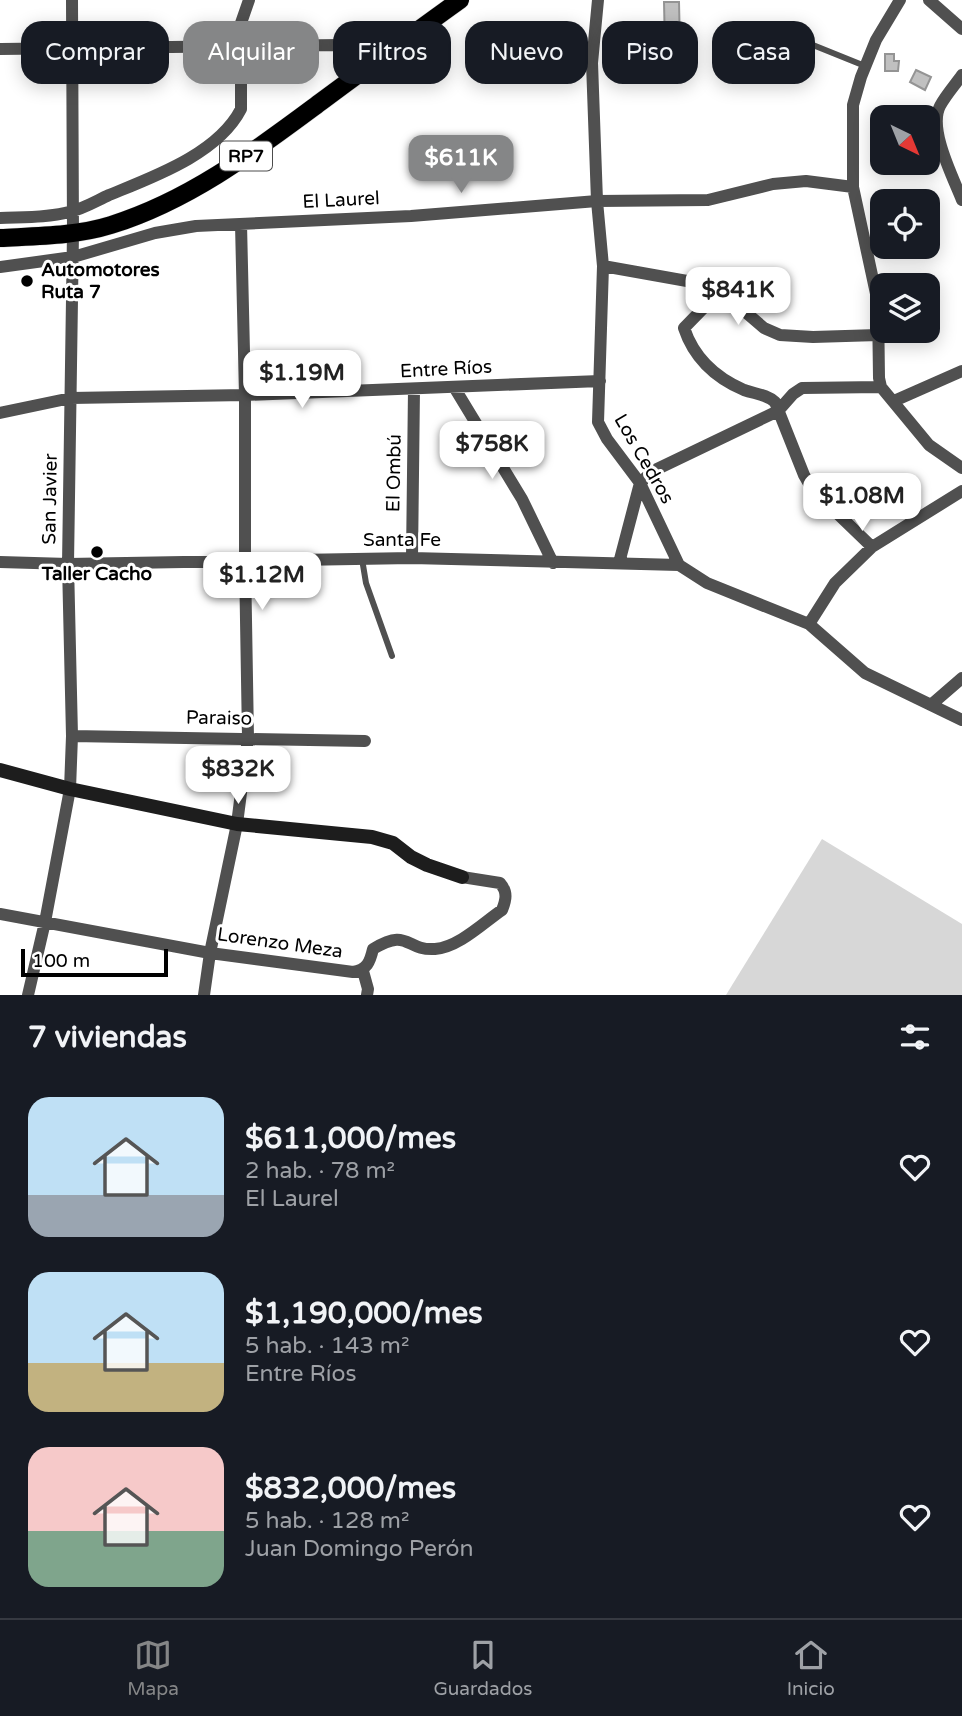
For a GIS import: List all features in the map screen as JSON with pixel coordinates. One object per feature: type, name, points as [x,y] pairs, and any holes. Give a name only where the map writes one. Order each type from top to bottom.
[{"type":"main road","name":"RP7","points":[[431,21],[460,0]]},
{"type":"main road","name":"RP7","points":[[0,238],[73,233],[110,225],[159,207],[210,180],[253,152],[345,84]]},
{"type":"main road","points":[[0,769],[70,789],[237,824],[372,837],[393,843],[427,865],[462,877]]},
{"type":"street","name":"San Javier","points":[[72,0],[72,21]]},
{"type":"street","points":[[242,21],[249,0]]},
{"type":"street","name":"Los Cedros","points":[[598,0],[592,63],[597,201],[603,266],[598,422],[607,439],[640,482],[679,565]]},
{"type":"street","points":[[872,273],[853,187],[853,105],[876,40],[900,0]]},
{"type":"street","points":[[929,0],[962,29]]},
{"type":"street","points":[[0,48],[21,48]]},
{"type":"street","points":[[962,75],[939,108],[936,121],[940,143],[962,200]]},
{"type":"street","name":"San Javier","points":[[27,995],[45,922],[70,789],[72,736],[68,564],[73,257],[72,84]]},
{"type":"street","points":[[0,218],[44,217],[72,212],[178,165],[219,137],[234,122],[241,109],[241,84]]},
{"type":"street","name":"El Laurel","points":[[0,267],[73,257],[155,233],[196,226],[411,216],[597,201],[708,200],[773,184],[806,181],[853,187]]},
{"type":"street","points":[[204,995],[237,824],[248,738],[246,395],[241,223]]},
{"type":"street","points":[[603,266],[715,286],[764,328],[780,335],[870,335]]},
{"type":"street","points":[[720,290],[684,328],[687,338],[717,377],[746,391],[769,397],[775,402],[804,475],[813,489],[872,547]]},
{"type":"street","points":[[878,343],[881,387],[929,445],[962,468]]},
{"type":"street","points":[[894,401],[962,371]]},
{"type":"street","name":"Entre Ríos","points":[[0,413],[71,398],[246,395],[600,381]]},
{"type":"street","points":[[454,387],[522,499],[553,563]]},
{"type":"street","points":[[619,564],[640,482],[653,471],[778,411],[793,394],[803,388],[881,387]]},
{"type":"street","name":"El Ombú","points":[[412,558],[414,389]]},
{"type":"street","points":[[809,624],[835,583],[872,547],[962,491]]},
{"type":"street","name":"Santa Fe","points":[[0,562],[68,564],[412,558],[679,565]]},
{"type":"street","points":[[679,565],[707,583],[809,624],[865,673],[962,720]]},
{"type":"street","points":[[932,704],[962,678]]},
{"type":"street","name":"Paraiso","points":[[72,736],[365,741]]},
{"type":"street","name":"Lorenzo Meza","points":[[0,914],[210,953],[353,972],[363,971],[369,963],[373,949],[390,939],[397,938],[433,949],[446,947],[502,910],[507,900],[505,888],[500,883],[462,877]]},
{"type":"street","points":[[363,971],[367,995]]},
{"type":"lane","points":[[815,46],[865,66]]},
{"type":"lane","points":[[362,559],[366,583],[392,656]]},
{"type":"shaded area","points":[[822,839],[962,924],[962,995],[726,995]]},
{"type":"building","points":[[664,2],[679,2],[679,21],[664,21]]},
{"type":"building","points":[[885,54],[894,54],[894,61],[899,61],[898,71],[885,71]]},
{"type":"building","points":[[916,70],[931,77],[925,90],[910,82]]},
{"type":"place","name":"Automotores Ruta 7","points":[[27,281]]},
{"type":"place","name":"Taller Cacho","points":[[97,552]]}]
